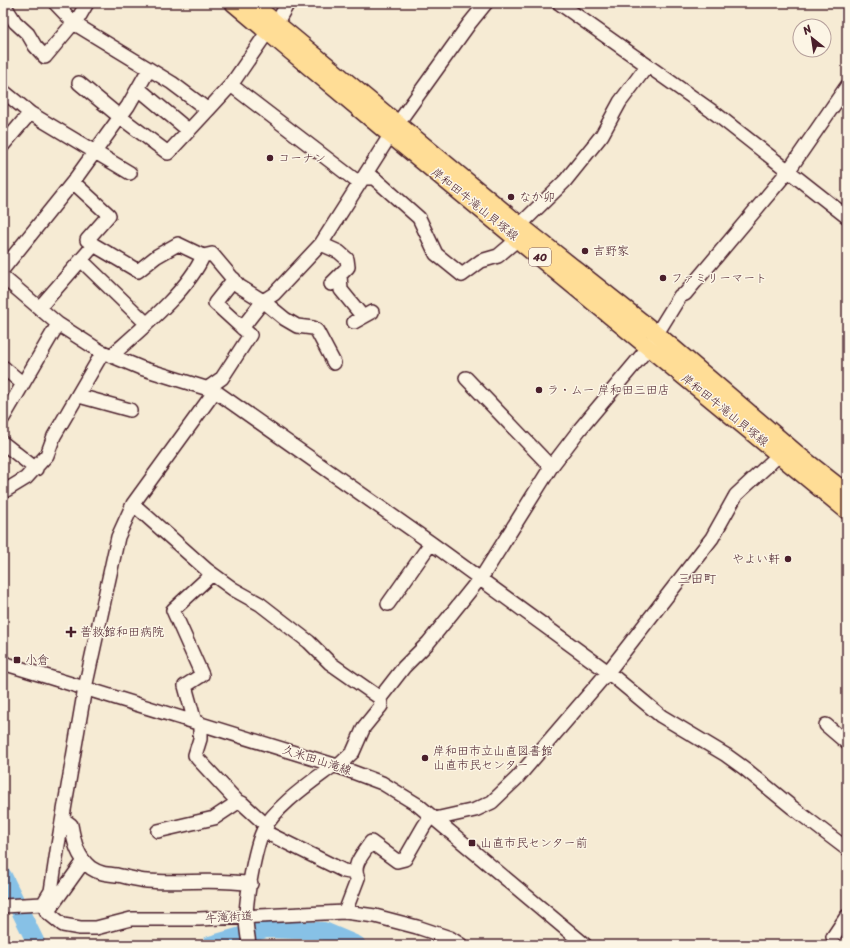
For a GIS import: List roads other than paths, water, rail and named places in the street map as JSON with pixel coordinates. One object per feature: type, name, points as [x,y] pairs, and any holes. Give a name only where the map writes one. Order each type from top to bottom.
[{"type":"main road","name":"岸和田牛滝山貝塚線","points":[[232,3],[272,27],[519,232],[648,348],[780,454],[847,511]]},
{"type":"main road","name":"岸和田牛滝山貝塚線","points":[[252,3],[272,27]]},
{"type":"main road","name":"岸和田牛滝山貝塚線","points":[[519,232],[656,333],[800,456],[847,493]]},
{"type":"street","points":[[3,3],[15,22],[28,34],[35,46],[45,57],[70,27],[75,24],[87,3]]},
{"type":"street","points":[[55,3],[75,24],[148,70],[172,83],[208,110]]},
{"type":"street","points":[[79,83],[120,117],[168,153],[232,85],[288,3]]},
{"type":"street","points":[[242,328],[263,301],[274,294],[321,244],[394,129],[469,24],[486,3]]},
{"type":"street","points":[[559,3],[716,114],[790,170],[847,217]]},
{"type":"street","points":[[232,85],[361,181],[374,178],[419,218],[436,254],[462,275],[481,261],[498,256],[565,181],[602,135],[620,102],[647,66]]},
{"type":"street","points":[[3,269],[73,182],[139,89],[148,70]]},
{"type":"street","points":[[250,945],[246,918],[251,884],[265,829],[296,794],[353,752],[364,727],[380,706],[380,698],[404,667],[428,642],[479,578],[551,467],[580,429],[648,348],[680,296],[685,294],[790,170],[847,86]]},
{"type":"street","points":[[139,89],[188,130]]},
{"type":"street","points":[[3,91],[30,113],[130,173]]},
{"type":"street","points":[[3,145],[30,113]]},
{"type":"street","points":[[73,182],[108,216],[87,240],[94,245],[138,271],[157,256],[178,244],[203,256],[212,254],[240,286],[263,301],[284,319],[297,326],[312,328],[317,331],[334,363]]},
{"type":"street","points":[[321,244],[339,252],[348,259],[348,267],[336,279],[341,290],[363,317]]},
{"type":"street","points":[[40,307],[94,245]]},
{"type":"street","points":[[3,492],[26,478],[36,469],[47,455],[52,440],[78,396],[107,354],[146,323],[190,278],[203,256]]},
{"type":"street","points":[[80,260],[146,323]]},
{"type":"street","points":[[3,277],[40,307],[58,324],[78,338],[107,354],[141,368],[212,389],[431,543],[608,672],[661,716],[726,755],[847,849]]},
{"type":"street","points":[[43,907],[51,892],[85,688],[118,537],[133,504],[212,389],[222,378],[250,335],[215,303],[234,279]]},
{"type":"street","points":[[3,418],[58,324]]},
{"type":"street","points":[[3,367],[23,384]]},
{"type":"street","points":[[469,385],[507,429],[551,467]]},
{"type":"street","points":[[78,396],[130,410]]},
{"type":"street","points":[[3,443],[36,469]]},
{"type":"street","points":[[345,912],[358,878],[355,873],[356,866],[371,842],[398,861],[405,859],[424,826],[433,818],[475,810],[492,802],[528,766],[608,672],[712,538],[736,495],[780,454]]},
{"type":"street","points":[[133,504],[212,574],[233,589],[260,604],[309,642],[330,663],[380,698]]},
{"type":"street","points":[[388,604],[431,543]]},
{"type":"street","points":[[212,574],[173,610],[202,675],[185,686],[197,723],[200,739],[195,755],[238,802],[242,802],[265,829],[344,871],[355,873]]},
{"type":"street","name":"久米田山滝線","points":[[3,663],[336,765],[382,783],[406,797],[433,818],[585,945]]},
{"type":"street","points":[[826,725],[847,743]]},
{"type":"street","points":[[158,831],[214,818],[238,802]]},
{"type":"street","points":[[63,819],[72,825],[74,843],[84,861],[92,868],[105,875],[116,875],[147,881],[219,881],[251,884]]},
{"type":"street","points":[[3,906],[43,907],[84,861]]},
{"type":"street","name":"牛滝街道","points":[[43,907],[63,925],[80,928],[96,928],[131,919],[246,918],[345,912],[375,916],[417,927],[450,938],[461,945]]},
{"type":"street","points":[[833,937],[847,916]]},
{"type":"waterway","points":[[3,876],[37,945]]},
{"type":"waterway","points":[[210,945],[266,929],[324,931],[357,945]]},
{"type":"place","name":"コーナン","points":[[270,158]]},
{"type":"place","name":"なか卯","points":[[511,197]]},
{"type":"place","name":"吉野家","points":[[585,251]]},
{"type":"place","name":"ファミリーマート","points":[[663,278]]},
{"type":"place","name":"ラ・ムー 岸和田三田店","points":[[539,390]]},
{"type":"place","name":"やよい軒","points":[[788,559]]},
{"type":"place","name":"普救館和田病院","points":[[71,632]]},
{"type":"place","name":"小倉","points":[[17,660]]},
{"type":"place","name":"岸和田市立山直図書館 山直市民センター","points":[[425,758]]},
{"type":"place","name":"山直市民センター前","points":[[472,843]]},
{"type":"district","name":"三田町","points":[[697,578]]}]
